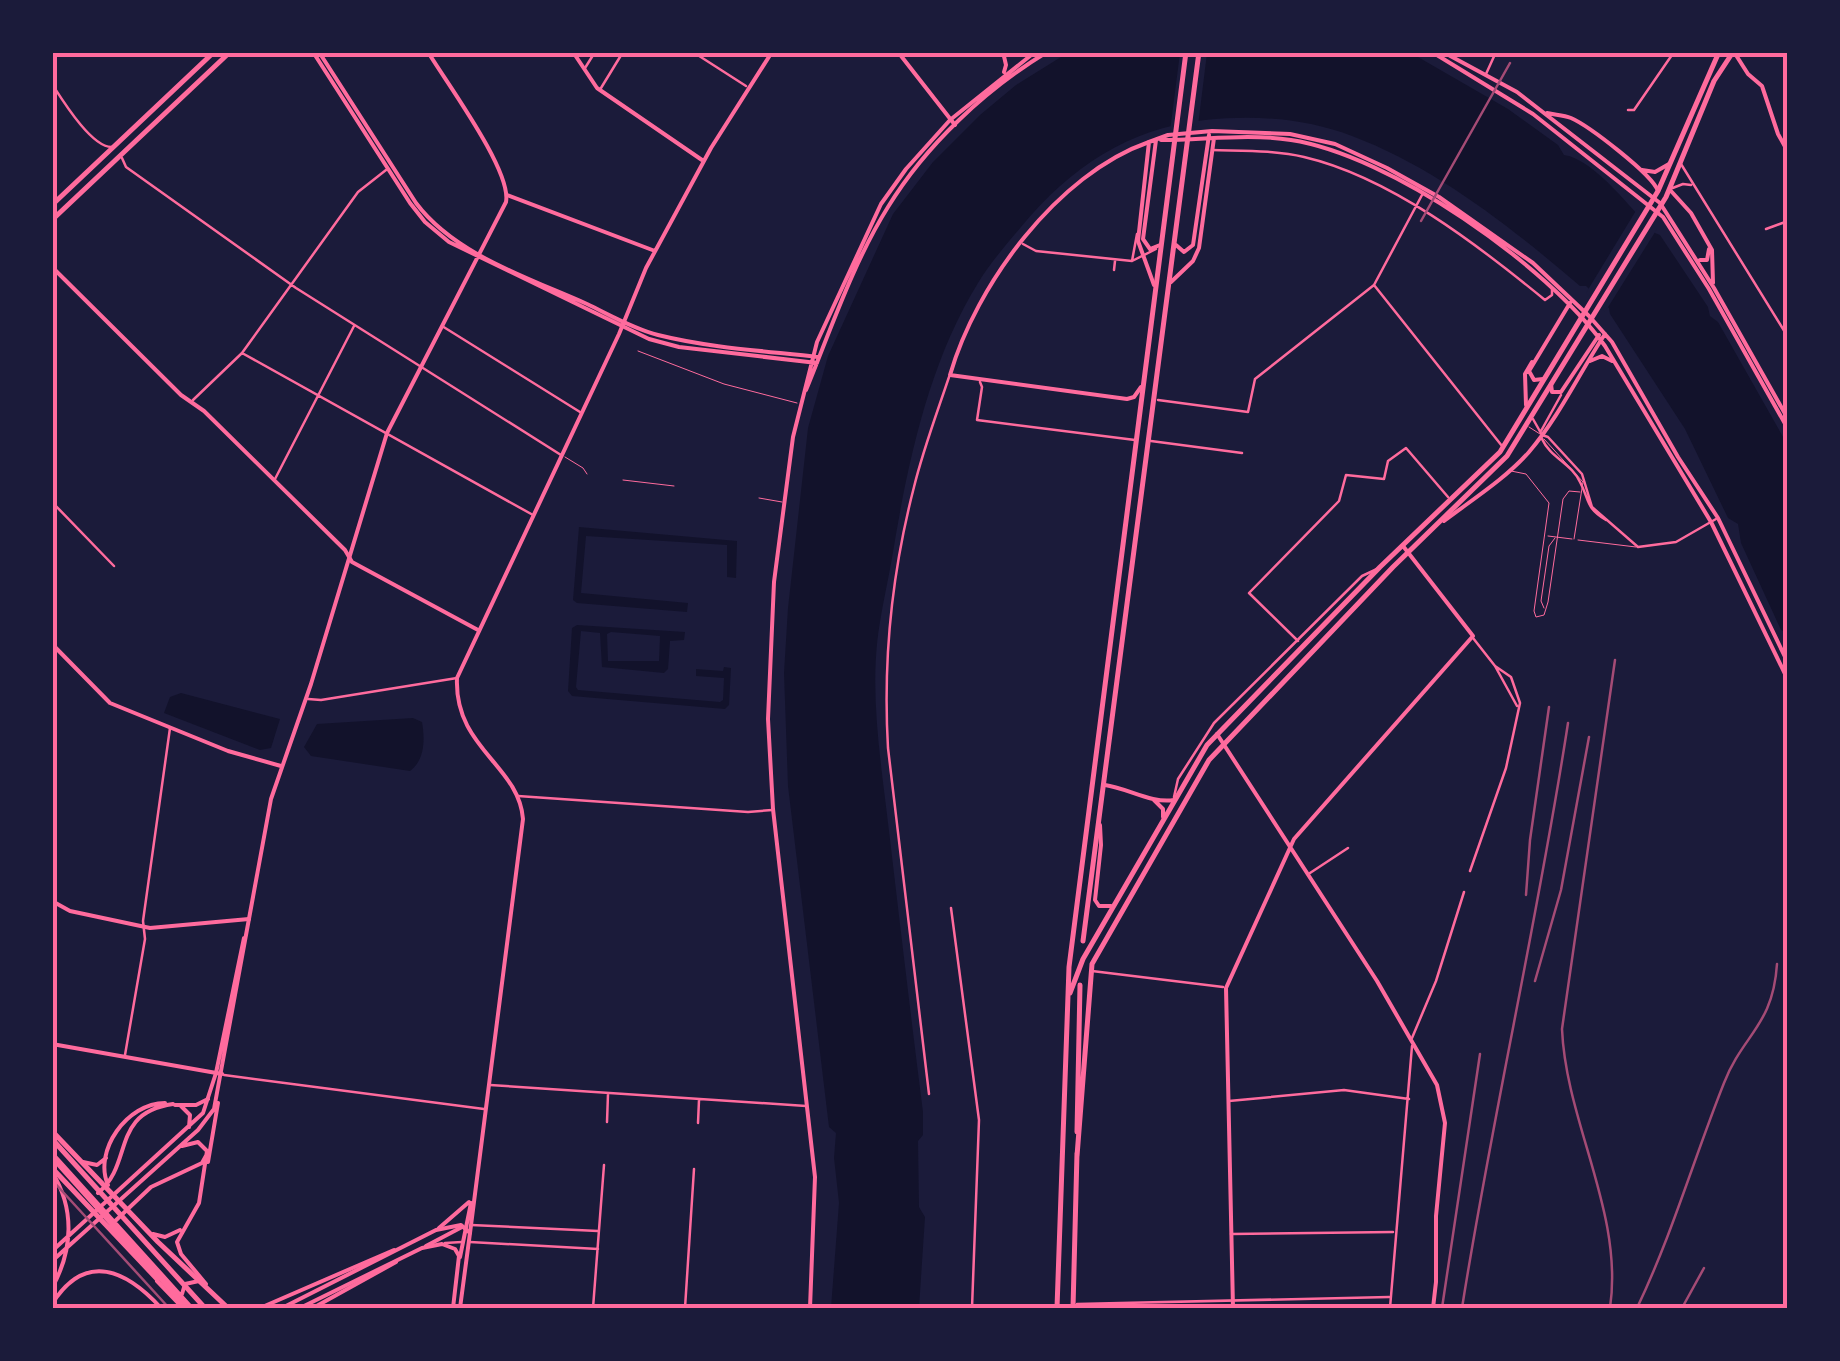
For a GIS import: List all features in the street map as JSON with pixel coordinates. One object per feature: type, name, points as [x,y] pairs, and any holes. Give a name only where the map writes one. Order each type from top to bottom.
[{"type":"main road","points":[[52,204],[214,52]]},
{"type":"main road","points":[[52,220],[230,52]]},
{"type":"main road","points":[[316,52],[425,222],[450,242],[649,339],[679,347],[815,360]]},
{"type":"main road","points":[[316,52],[422,212],[440,230],[478,256]]},
{"type":"main road","points":[[52,1261],[209,1118],[271,799],[387,434],[507,195],[496,164],[428,52]]},
{"type":"main road","points":[[573,52],[600,89],[704,161]]},
{"type":"main road","points":[[898,52],[952,122]]},
{"type":"main road","points":[[1000,77],[1006,65],[1003,52]]},
{"type":"main road","points":[[810,1308],[816,1210],[812,1135],[773,809],[768,668],[782,502],[800,403],[844,280],[881,204],[906,170],[1000,77],[1034,54],[1047,52]]},
{"type":"main road","points":[[1057,1308],[1066,1011],[1074,922],[1186,52]]},
{"type":"main road","points":[[1083,940],[1200,52]]},
{"type":"main road","points":[[1432,52],[1533,114],[1656,210],[1709,289],[1788,429]]},
{"type":"main road","points":[[1443,52],[1542,110],[1660,203],[1694,254],[1788,419]]},
{"type":"main road","points":[[1066,1011],[1075,976],[1093,942],[1174,799],[1216,734],[1451,501],[1534,412],[1666,198],[1714,81],[1733,52],[1762,86],[1788,152]]},
{"type":"main road","points":[[460,1308],[523,819],[518,796],[470,734],[457,678],[654,251],[770,53]]},
{"type":"main road","points":[[952,122],[1034,54]]},
{"type":"main road","points":[[1077,1156],[1091,971],[1112,927],[1223,742],[1501,464],[1543,379],[1658,191],[1715,55]]},
{"type":"main road","points":[[1542,110],[1573,120],[1656,183],[1658,191]]},
{"type":"main road","points":[[1533,114],[1556,121],[1573,120]]},
{"type":"main road","points":[[1570,131],[1566,126],[1573,120]]},
{"type":"main road","points":[[1145,378],[1137,394],[1127,399],[950,375],[973,314],[1021,243],[1084,180],[1127,151],[1168,135],[1299,135],[1335,144],[1387,168],[1493,233],[1604,331],[1718,518],[1788,663]]},
{"type":"main road","points":[[1175,242],[1184,252],[1193,245],[1211,135]]},
{"type":"main road","points":[[1169,286],[1193,261],[1199,248],[1211,135]]},
{"type":"main road","points":[[1211,135],[1310,144],[1368,165],[1512,254],[1571,302],[1599,339],[1711,522],[1788,680]]},
{"type":"main road","points":[[1156,140],[1143,239],[1147,248],[1156,249],[1162,241]]},
{"type":"main road","points":[[1149,142],[1138,228],[1142,258],[1156,295]]},
{"type":"main road","points":[[1638,168],[1651,173],[1660,171],[1676,153]]},
{"type":"main road","points":[[1670,190],[1691,213],[1713,254],[1714,288]]},
{"type":"main road","points":[[507,195],[654,251]]},
{"type":"main road","points":[[1694,254],[1702,262],[1708,260],[1708,244]]},
{"type":"main road","points":[[52,267],[350,558],[480,631]]},
{"type":"main road","points":[[1524,424],[1526,371],[1571,302]]},
{"type":"main road","points":[[1551,384],[1556,394],[1566,385],[1604,331]]},
{"type":"main road","points":[[1444,521],[1508,472],[1542,435],[1599,339]]},
{"type":"main road","points":[[1538,354],[1529,374],[1534,380],[1543,379]]},
{"type":"main road","points":[[1583,369],[1592,359],[1602,356],[1616,366]]},
{"type":"main road","points":[[1233,1308],[1226,988],[1290,846],[1472,636],[1402,546]]},
{"type":"main road","points":[[52,644],[110,703],[228,751],[281,766]]},
{"type":"main road","points":[[1216,734],[1412,1038],[1437,1085],[1444,1111],[1433,1308]]},
{"type":"main road","points":[[1104,785],[1150,798],[1174,799]]},
{"type":"main road","points":[[1150,798],[1162,808],[1162,822]]},
{"type":"main road","points":[[1099,820],[1101,845],[1095,900],[1099,906],[1108,908],[1118,900]]},
{"type":"main road","points":[[52,901],[70,911],[144,927],[249,919]]},
{"type":"main road","points":[[1073,1306],[1080,985]]},
{"type":"main road","points":[[52,1044],[219,1074]]},
{"type":"main road","points":[[52,1251],[202,1115],[219,1074]]},
{"type":"main road","points":[[219,1074],[199,1203],[177,1239],[178,1249],[228,1308]]},
{"type":"main road","points":[[76,1156],[97,1165],[104,1160],[120,1126],[131,1114],[152,1104],[200,1105],[210,1095]]},
{"type":"main road","points":[[175,1104],[190,1115],[188,1129]]},
{"type":"main road","points":[[52,1168],[80,1195],[95,1196],[112,1179],[124,1139],[133,1124],[150,1111],[175,1104]]},
{"type":"main road","points":[[52,1131],[208,1286]]},
{"type":"main road","points":[[52,1139],[205,1308]]},
{"type":"main road","points":[[178,1148],[196,1141],[204,1146],[206,1172]]},
{"type":"main road","points":[[102,1179],[110,1149]]},
{"type":"main road","points":[[187,1308],[120,1242],[111,1226],[149,1189],[202,1162],[207,1154]]},
{"type":"main road","points":[[52,1155],[187,1308]]},
{"type":"main road","points":[[52,1168],[70,1220],[66,1258],[52,1288]]},
{"type":"main road","points":[[52,1168],[187,1308]]},
{"type":"main road","points":[[285,1307],[436,1230],[460,1214],[474,1194]]},
{"type":"main road","points":[[138,1220],[161,1237],[176,1234],[187,1223]]},
{"type":"main road","points":[[436,1230],[469,1224]]},
{"type":"main road","points":[[453,1308],[469,1224]]},
{"type":"main road","points":[[300,1308],[469,1224]]},
{"type":"main road","points":[[120,1231],[184,1298]]},
{"type":"main road","points":[[422,1248],[439,1244],[456,1249],[460,1260]]},
{"type":"main road","points":[[260,1308],[357,1263],[408,1245]]},
{"type":"main road","points":[[313,1308],[410,1254]]},
{"type":"main road","points":[[52,1304],[74,1279],[104,1271],[132,1280],[161,1308]]},
{"type":"main road","points":[[187,1308],[182,1291],[188,1282],[196,1280],[208,1286]]},
{"type":"street","points":[[584,69],[596,52]]},
{"type":"street","points":[[600,89],[623,52]]},
{"type":"street","points":[[693,52],[748,88]]},
{"type":"street","points":[[1486,74],[1496,52]]},
{"type":"street","points":[[1628,110],[1634,110],[1674,52]]},
{"type":"street","points":[[52,84],[101,146],[114,147]]},
{"type":"street","points":[[128,134],[127,141],[136,142]]},
{"type":"street","points":[[1212,150],[1303,156],[1358,176],[1442,222],[1546,300],[1552,296],[1551,288]]},
{"type":"street","points":[[122,154],[126,167],[292,285],[562,456]]},
{"type":"street","points":[[1681,162],[1692,186],[1788,338]]},
{"type":"street","points":[[192,401],[242,353],[362,188],[388,169]]},
{"type":"street","points":[[1670,190],[1683,184],[1692,186]]},
{"type":"street","points":[[1154,399],[1248,412],[1255,379],[1374,285],[1422,195]]},
{"type":"street","points":[[1442,222],[1448,211]]},
{"type":"street","points":[[1766,230],[1788,221]]},
{"type":"street","points":[[1132,261],[1138,228]]},
{"type":"street","points":[[1021,243],[1036,250],[1132,261],[1156,249]]},
{"type":"street","points":[[1114,270],[1115,260]]},
{"type":"street","points":[[1374,285],[1503,447]]},
{"type":"street","points":[[274,480],[355,325]]},
{"type":"street","points":[[441,325],[582,414]]},
{"type":"street","points":[[242,353],[533,515]]},
{"type":"street","points":[[929,1094],[885,694],[888,638],[913,490],[950,375]]},
{"type":"street","points":[[980,382],[977,420],[1137,440]]},
{"type":"street","points":[[1566,385],[1541,427],[1542,435],[1546,447],[1578,478],[1590,508],[1638,547],[1676,542],[1718,518]]},
{"type":"street","points":[[1534,412],[1532,420],[1580,472],[1590,504],[1606,520]]},
{"type":"street","points":[[1149,440],[1242,453]]},
{"type":"street","points":[[1298,641],[1249,592],[1337,504],[1346,475],[1384,479],[1388,461],[1406,448],[1451,501]]},
{"type":"street","points":[[52,502],[114,566]]},
{"type":"street","points":[[1723,548],[1725,543],[1730,544]]},
{"type":"street","points":[[1174,799],[1175,786],[1214,723],[1362,576],[1380,568],[1386,568],[1386,575]]},
{"type":"street","points":[[1472,636],[1515,699],[1518,712]]},
{"type":"street","points":[[1470,871],[1503,778],[1520,697],[1511,677],[1495,666]]},
{"type":"street","points":[[1503,680],[1508,682],[1511,677]]},
{"type":"street","points":[[306,698],[320,700],[457,678]]},
{"type":"street","points":[[125,1057],[145,940],[170,728]]},
{"type":"street","points":[[518,796],[748,812],[773,809]]},
{"type":"street","points":[[1308,873],[1348,848]]},
{"type":"street","points":[[1390,1308],[1412,1038],[1431,994],[1464,892]]},
{"type":"street","points":[[951,908],[979,1120],[972,1308]]},
{"type":"street","points":[[1091,971],[1226,988]]},
{"type":"street","points":[[219,1074],[485,1110]]},
{"type":"street","points":[[488,1085],[808,1106]]},
{"type":"street","points":[[1228,1101],[1344,1090],[1409,1099]]},
{"type":"street","points":[[606,1122],[608,1092]]},
{"type":"street","points":[[698,1123],[699,1098]]},
{"type":"street","points":[[593,1308],[604,1164]]},
{"type":"street","points":[[684,1308],[694,1169]]},
{"type":"street","points":[[469,1224],[599,1231]]},
{"type":"street","points":[[1231,1234],[1395,1232]]},
{"type":"street","points":[[439,1244],[598,1249]]},
{"type":"street","points":[[1073,1306],[1390,1297]]},
{"type":"lane","points":[[638,351],[724,384],[800,403]]},
{"type":"lane","points":[[1524,424],[1542,435]]},
{"type":"lane","points":[[562,456],[587,474]]},
{"type":"lane","points":[[1508,472],[1526,474],[1546,498],[1549,508],[1534,611],[1540,617],[1545,612],[1564,494],[1581,491],[1574,539]]},
{"type":"lane","points":[[624,480],[674,486]]},
{"type":"lane","points":[[758,498],[782,502]]},
{"type":"lane","points":[[1545,536],[1638,547]]},
{"type":"lane","points":[[1545,612],[1541,601],[1549,546],[1558,537]]},
{"type":"shaded area","points":[[1069,52],[1411,53],[1508,109],[1558,145],[1564,155],[1601,176],[1660,235],[1708,307],[1710,316],[1718,322],[1787,444],[1787,633],[1781,630],[1741,543],[1738,524],[1728,518],[1685,429],[1609,308],[1500,221],[1414,165],[1352,136],[1316,125],[1261,118],[1205,120],[1150,132],[1102,154],[1040,206],[983,276],[961,314],[933,381],[905,488],[878,633],[875,690],[923,1112],[923,1135],[918,1141],[919,1207],[925,1217],[919,1308],[831,1308],[839,1203],[834,1158],[836,1133],[829,1127],[788,786],[784,673],[808,428],[828,356],[893,214],[933,162],[980,115],[1016,85]]},
{"type":"shaded area","points":[[579,527],[737,541],[736,578],[727,577],[727,545],[586,536],[581,593],[688,603],[687,612],[577,603],[573,600]]},
{"type":"shaded area","points":[[577,625],[685,632],[684,640],[670,641],[668,669],[664,673],[602,667],[600,633],[581,631],[578,690],[720,702],[724,678],[696,676],[696,669],[723,671],[724,667],[731,668],[729,705],[725,709],[572,696],[568,691],[572,628]],"holes":[[[611,632],[660,636],[659,661],[608,661],[607,634]]]},
{"type":"shaded area","points":[[181,693],[280,719],[271,748],[260,750],[164,713],[170,697]]},
{"type":"shaded area","points":[[413,718],[422,722],[423,742],[419,761],[410,771],[311,756],[304,747],[317,724]]},
{"type":"pier","points":[[1180,53],[1207,53],[1198,126],[1170,131]]},
{"type":"pier","points":[[1637,209],[1657,229],[1605,312],[1586,293]]},
{"type":"railway","points":[[1421,221],[1510,63]]},
{"type":"railway","points":[[1610,1308],[1609,1238],[1573,1099],[1562,1029],[1615,660]]},
{"type":"railway","points":[[1526,895],[1549,707]]},
{"type":"railway","points":[[1462,1308],[1568,723]]},
{"type":"railway","points":[[1535,981],[1561,890],[1589,737]]},
{"type":"railway","points":[[1637,1308],[1724,1083],[1770,1002],[1777,964]]},
{"type":"railway","points":[[1442,1308],[1480,1054]]},
{"type":"railway","points":[[52,1180],[169,1308]]},
{"type":"railway","points":[[1682,1308],[1704,1268]]}]
